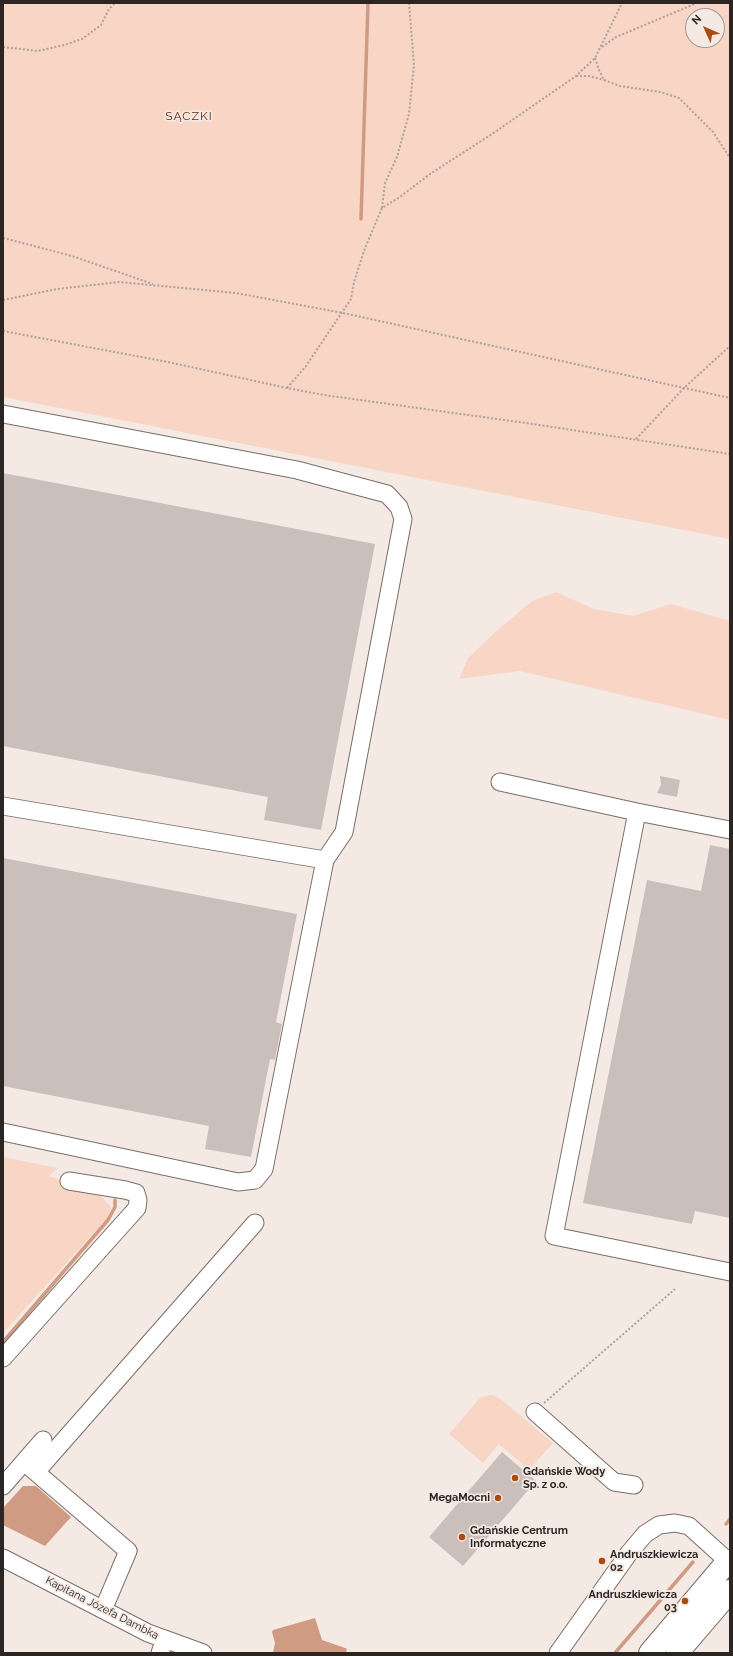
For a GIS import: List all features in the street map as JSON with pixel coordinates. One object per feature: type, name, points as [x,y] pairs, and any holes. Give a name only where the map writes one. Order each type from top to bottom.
[{"type":"highway","points":[[650,1653],[729,1561]]},
{"type":"highway","points":[[677,1653],[730,1591]]},
{"type":"street","points":[[3,414],[297,470],[387,494],[399,508],[403,519],[344,832],[325,860],[264,1169],[255,1180],[238,1182],[3,1132]]},
{"type":"street","points":[[500,782],[637,812],[730,830]]},
{"type":"street","points":[[3,806],[325,860]]},
{"type":"street","points":[[637,812],[554,1236],[730,1272]]},
{"type":"street","points":[[3,1358],[137,1208],[138,1200],[136,1193],[69,1181]]},
{"type":"street","points":[[3,1486],[30,1467],[255,1223]]},
{"type":"street","points":[[535,1412],[614,1482],[634,1485]]},
{"type":"street","points":[[30,1467],[43,1440]]},
{"type":"street","points":[[30,1467],[128,1551],[103,1610]]},
{"type":"street","points":[[558,1653],[629,1553],[645,1534],[659,1525],[675,1523],[689,1526],[729,1561]]},
{"type":"street","name":"Kapitana Józefa Dambka","points":[[3,1558],[148,1633],[162,1646],[203,1653]]},
{"type":"path","points":[[3,47],[38,51],[82,39],[101,25],[109,9],[115,3]]},
{"type":"path","points":[[287,388],[306,366],[351,299],[354,282],[365,248],[382,208],[385,183],[397,157],[410,114],[414,65],[409,3]]},
{"type":"path","points":[[382,208],[576,76],[595,58],[622,3]]},
{"type":"path","points":[[601,48],[616,37],[697,3]]},
{"type":"path","points":[[595,58],[604,80]]},
{"type":"path","points":[[576,76],[589,76],[620,86],[660,92],[679,98],[713,132],[730,158]]},
{"type":"path","points":[[3,238],[72,256],[157,285]]},
{"type":"path","points":[[3,300],[57,289],[120,282],[236,293],[343,313],[730,398]]},
{"type":"path","points":[[3,331],[168,362],[324,395],[730,454]]},
{"type":"path","points":[[636,440],[684,388],[730,346]]},
{"type":"path","points":[[535,1412],[676,1289]]},
{"type":"shaded area","points":[[3,3],[730,3],[730,539],[3,397]]},
{"type":"shaded area","points":[[556,592],[594,609],[633,616],[671,604],[730,621],[730,720],[520,671],[459,679],[468,658],[500,628],[532,601]]},
{"type":"shaded area","points":[[3,1157],[57,1168],[49,1176],[100,1195],[111,1207],[108,1217],[3,1333]]},
{"type":"shaded area","points":[[493,1395],[502,1400],[553,1443],[529,1470],[499,1444],[483,1463],[449,1434],[480,1398]]},
{"type":"shaded area","points":[[23,1486],[36,1486],[71,1517],[45,1546],[3,1525],[3,1508]]},
{"type":"shaded area","points":[[315,1618],[322,1640],[347,1649],[346,1653],[273,1653],[275,1643],[272,1632],[273,1630]]},
{"type":"building","points":[[3,473],[375,544],[321,830],[264,820],[268,797],[3,746]]},
{"type":"building","points":[[660,776],[680,780],[677,797],[657,793],[661,785]]},
{"type":"building","points":[[710,845],[730,849],[730,1218],[695,1211],[692,1224],[583,1203],[647,880],[701,891]]},
{"type":"building","points":[[3,858],[297,914],[276,1022],[282,1024],[275,1060],[270,1059],[251,1157],[205,1149],[209,1126],[3,1086]]},
{"type":"building","points":[[502,1452],[536,1481],[463,1566],[429,1537]]},
{"type":"waterway","points":[[361,219],[368,3]]},
{"type":"waterway","points":[[3,1342],[108,1220],[115,1207],[115,1200]]},
{"type":"waterway","points":[[726,1524],[730,1519]]},
{"type":"waterway","points":[[615,1653],[693,1562]]},
{"type":"place","name":"Gdańskie Wody Sp. z o.o.","points":[[515,1478]]},
{"type":"place","name":"MegaMocni","points":[[498,1498]]},
{"type":"place","name":"Gdańskie Centrum Informatyczne","points":[[462,1537]]},
{"type":"place","name":"Andruszkiewicza 02","points":[[602,1561]]},
{"type":"place","name":"Andruszkiewicza 03","points":[[685,1601]]},
{"type":"district","name":"SĄCZKI","points":[[189,116]]}]
